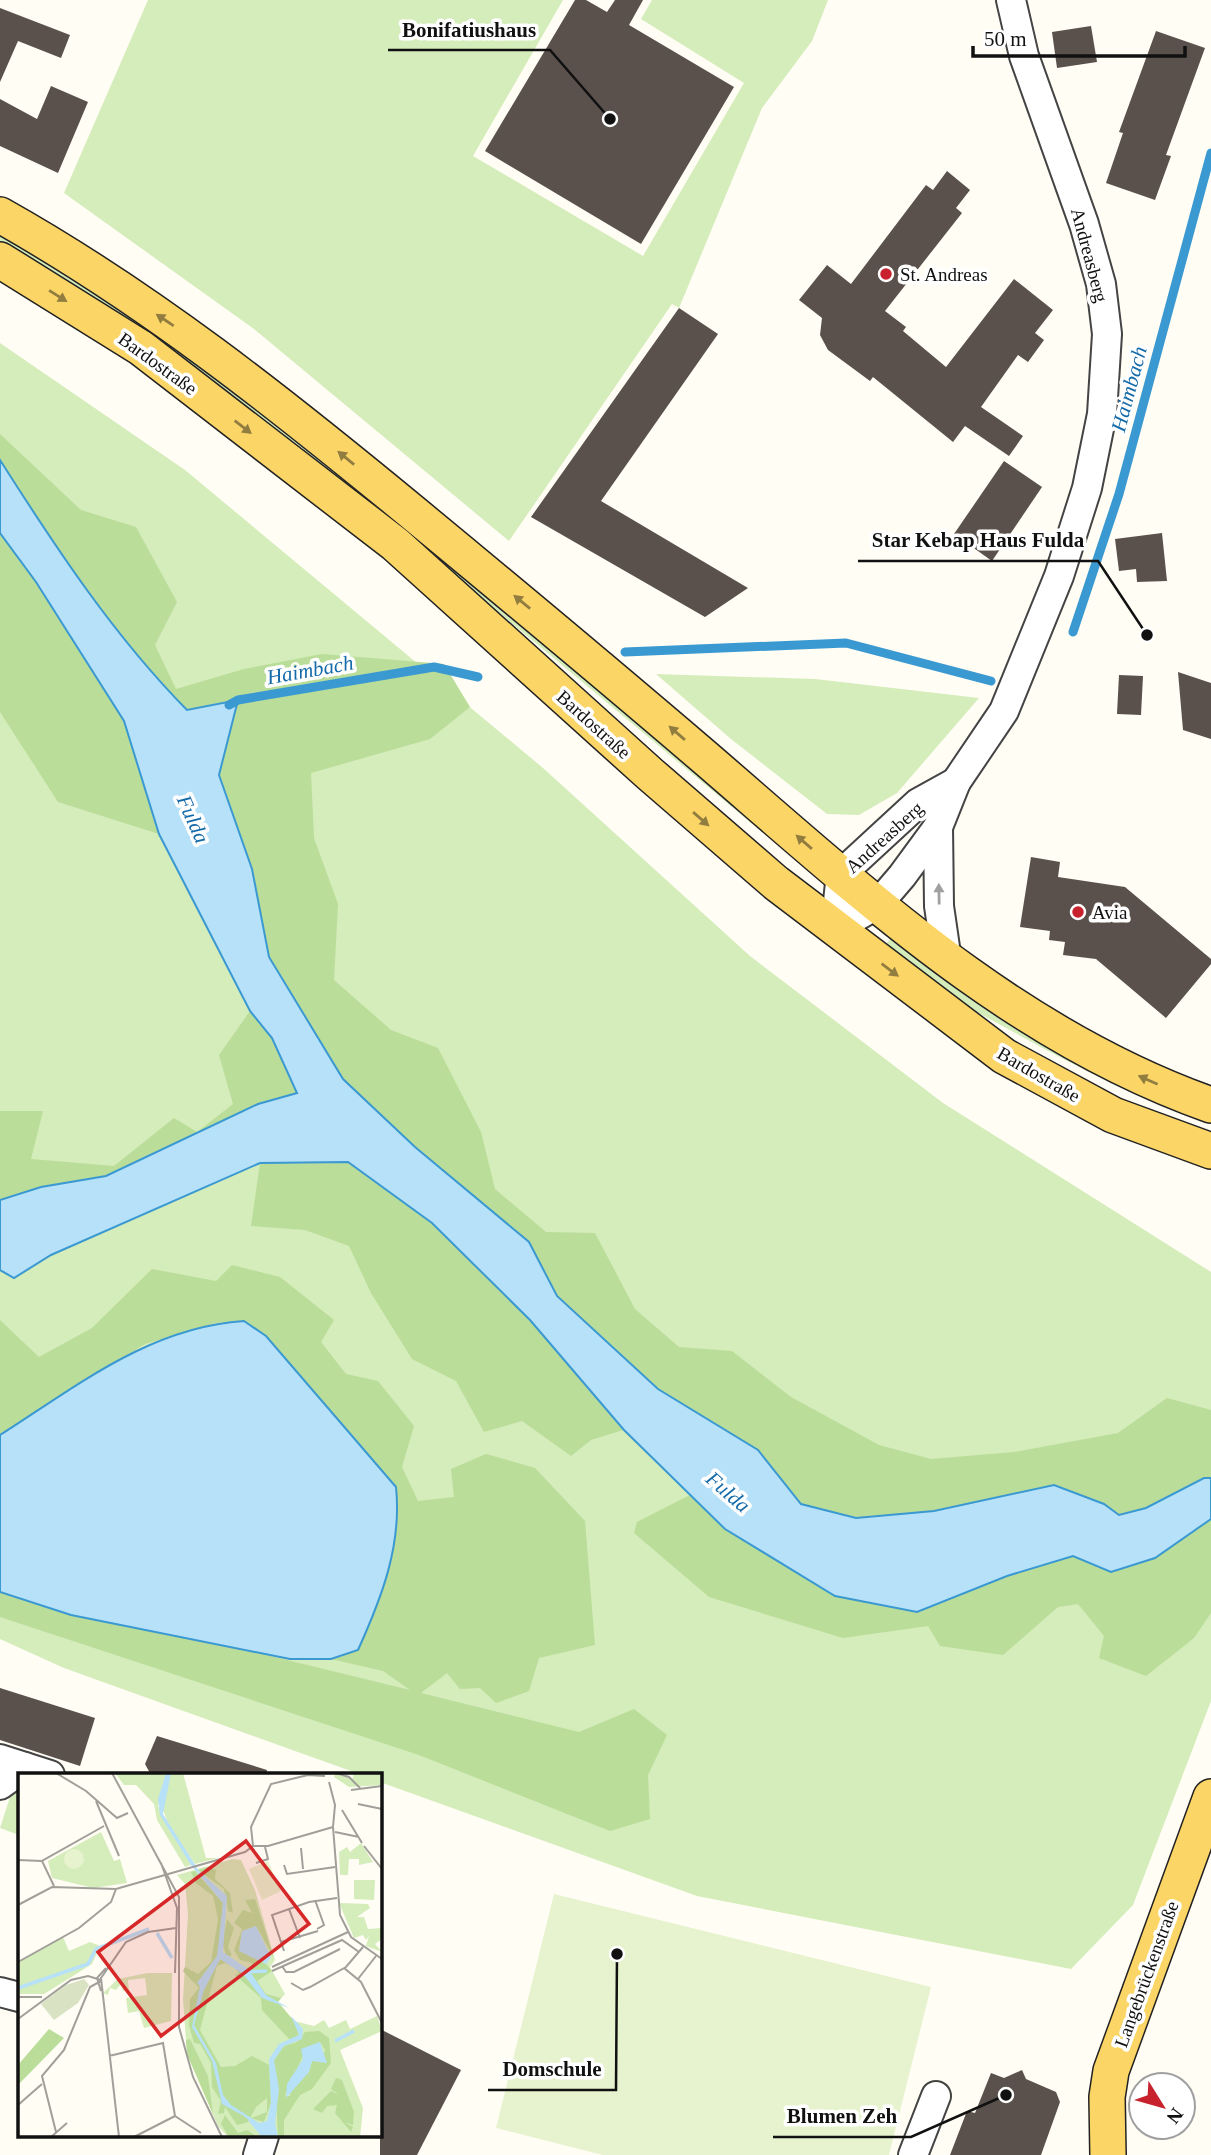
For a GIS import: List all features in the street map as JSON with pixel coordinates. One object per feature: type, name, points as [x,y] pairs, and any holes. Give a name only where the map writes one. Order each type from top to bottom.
[{"type":"main road","name":"Bardostraße","points":[[0,215],[170,323],[281,404],[618,682],[841,874],[947,961],[1073,1043],[1150,1081],[1211,1105]]},
{"type":"main road","name":"Bardostraße","points":[[0,260],[141,348],[395,544],[650,774],[776,883],[1004,1056],[1113,1115],[1211,1151]]},
{"type":"main road","name":"Langebrückenstraße","points":[[1108,2155],[1107,2097],[1111,2071],[1211,1797]]},
{"type":"street","name":"Andreasberg","points":[[835,929],[878,904],[938,827],[956,782],[1004,711],[1048,605],[1087,488],[1102,414],[1107,334],[1101,284],[1084,224],[1024,56],[1011,0]]},
{"type":"street","name":"Andreasberg","points":[[835,929],[841,874],[918,803],[956,782]]},
{"type":"street","name":"Andreasberg","points":[[938,827],[939,906],[947,961]]},
{"type":"street","points":[[0,1785],[25,1767]]},
{"type":"street","points":[[0,1992],[18,1997]]},
{"type":"street","points":[[914,2155],[936,2096]]},
{"type":"street","points":[[258,2155],[263,2138]]},
{"type":"green space","points":[[148,0],[563,0],[473,156],[643,256],[744,83],[641,19],[652,0],[828,0],[812,41],[762,108],[679,308],[672,304],[509,541],[254,329],[64,193]]},
{"type":"green space","points":[[0,231],[147,323],[341,470],[801,858],[798,862],[370,505],[35,261],[0,241]]},
{"type":"green space","points":[[0,343],[185,470],[543,768],[750,956],[943,1103],[1211,1272],[1211,1701],[1133,1905],[1071,1969],[697,1896],[382,1783],[382,1773],[356,1773],[64,1668],[0,1639]]},
{"type":"green space","points":[[0,434],[81,510],[136,527],[177,602],[155,645],[176,689],[244,669],[322,654],[444,664],[470,707],[430,739],[311,773],[314,838],[338,904],[334,980],[391,1030],[438,1048],[481,1132],[495,1189],[546,1232],[595,1233],[635,1309],[679,1347],[732,1351],[791,1397],[879,1445],[931,1459],[1014,1452],[1118,1433],[1167,1398],[1211,1410],[1211,1478],[1203,1478],[1146,1508],[1119,1515],[1104,1504],[1054,1485],[934,1511],[856,1518],[801,1504],[758,1450],[658,1389],[557,1296],[528,1242],[415,1147],[343,1079],[250,1012],[272,1038],[297,1093],[258,1104],[106,1176],[41,1187],[0,1230],[0,1111],[43,1111],[31,1159],[114,1166],[174,1118],[197,1132],[233,1104],[219,1055],[250,1011],[159,834],[58,802],[0,712]]},
{"type":"green space","points":[[656,674],[815,679],[979,698],[897,793],[859,815],[827,814],[731,739]]},
{"type":"green space","points":[[893,935],[1211,1119],[1211,1124],[1107,1081],[942,992],[898,958],[886,944]]},
{"type":"green space","points":[[348,1162],[432,1223],[530,1320],[623,1430],[591,1440],[571,1456],[522,1421],[484,1432],[456,1381],[412,1359],[371,1293],[349,1246],[305,1230],[251,1226],[260,1163]]},
{"type":"green space","points":[[232,1265],[280,1277],[334,1320],[321,1342],[346,1374],[378,1381],[414,1426],[402,1467],[418,1501],[454,1497],[451,1469],[486,1454],[535,1468],[585,1521],[595,1645],[539,1658],[529,1691],[496,1703],[480,1688],[460,1689],[447,1673],[421,1693],[579,1732],[634,1709],[667,1735],[648,1775],[650,1819],[610,1831],[419,1755],[0,1617],[0,1590],[410,1690],[383,1671],[331,1659],[358,1650],[396,1487],[266,1336],[243,1321],[216,1323],[145,1344],[0,1435],[0,1320],[39,1357],[92,1328],[152,1269],[216,1281]]},
{"type":"green space","points":[[690,1495],[725,1529],[1007,1576],[1073,1556],[1111,1572],[1211,1519],[1211,1613],[1194,1638],[1146,1676],[1099,1658],[1104,1636],[1078,1604],[1058,1607],[1003,1655],[940,1646],[928,1626],[843,1638],[709,1597],[634,1533],[637,1522]]},
{"type":"green space","points":[[18,1792],[18,1835],[0,1828],[10,1797]]},
{"type":"green space","points":[[554,1894],[931,1987],[889,2155],[603,2155],[496,2128]]},
{"type":"water","name":"Fulda","points":[[0,460],[111,622],[160,682],[187,710],[238,700],[219,775],[252,869],[269,957],[343,1079],[415,1147],[529,1242],[557,1296],[658,1389],[758,1450],[801,1504],[856,1518],[934,1511],[1054,1485],[1104,1504],[1119,1515],[1146,1508],[1204,1478],[1211,1478],[1211,1519],[1155,1558],[1111,1572],[1073,1556],[1007,1576],[917,1612],[835,1596],[725,1529],[624,1430],[530,1320],[432,1223],[348,1162],[260,1163],[51,1255],[14,1278],[0,1270],[0,1200],[41,1187],[106,1176],[258,1104],[297,1093],[272,1038],[250,1011],[159,834],[124,721],[36,582],[0,533]]},
{"type":"water","points":[[244,1321],[266,1336],[396,1487],[393,1550],[375,1610],[358,1650],[331,1659],[290,1659],[71,1615],[0,1592],[0,1435],[86,1379],[146,1347],[177,1334]]},
{"type":"building","points":[[575,0],[586,0],[607,12],[615,0],[643,0],[629,25],[734,87],[641,244],[485,151]]},
{"type":"building","points":[[0,8],[70,35],[61,58],[18,41],[0,82]]},
{"type":"building","points":[[1091,26],[1097,62],[1057,68],[1052,32]]},
{"type":"building","points":[[1156,31],[1205,48],[1166,155],[1171,156],[1155,200],[1106,183],[1123,133],[1119,132]]},
{"type":"building","points":[[51,86],[88,102],[58,173],[0,146],[0,99],[37,119]]},
{"type":"building","points":[[947,171],[970,190],[956,208],[962,213],[885,311],[906,327],[903,331],[946,367],[1014,279],[1053,310],[1035,333],[1044,340],[1028,362],[1018,355],[981,407],[1023,436],[1009,456],[965,426],[953,442],[873,377],[870,381],[828,350],[820,335],[822,318],[799,300],[827,265],[851,284],[926,185],[933,190]]},
{"type":"building","points":[[679,308],[718,334],[601,501],[748,588],[705,617],[531,517]]},
{"type":"building","points":[[1004,461],[1042,487],[992,561],[954,534]]},
{"type":"building","points":[[1162,533],[1167,581],[1137,582],[1136,569],[1119,571],[1115,539]]},
{"type":"building","points":[[1178,672],[1211,683],[1211,739],[1183,730]]},
{"type":"building","points":[[1119,675],[1143,676],[1141,715],[1117,714]]},
{"type":"building","points":[[1031,857],[1060,862],[1058,877],[1125,887],[1211,959],[1211,964],[1166,1018],[1096,959],[1063,955],[1065,942],[1049,940],[1050,931],[1020,927]]},
{"type":"building","points":[[0,1688],[95,1718],[80,1766],[0,1740]]},
{"type":"building","points":[[157,1736],[267,1770],[266,1773],[150,1773],[145,1764]]},
{"type":"building","points":[[382,2030],[461,2070],[417,2155],[380,2155]]},
{"type":"building","points":[[1022,2070],[1026,2079],[1056,2092],[1060,2102],[1041,2155],[950,2155],[967,2111],[975,2113],[991,2073],[1004,2078]]},
{"type":"waterway","name":"Haimbach","points":[[1073,632],[1119,494],[1211,153]]},
{"type":"waterway","name":"Haimbach","points":[[625,652],[846,643],[991,681]]},
{"type":"waterway","name":"Haimbach","points":[[229,705],[238,700],[434,667],[478,677]]},
{"type":"place","name":"Bonifatiushaus","points":[[610,119]]},
{"type":"place","name":"St. Andreas","points":[[886,274]]},
{"type":"place","name":"Star Kebap Haus Fulda","points":[[1147,635]]},
{"type":"place","name":"Avia","points":[[1078,912]]},
{"type":"place","name":"Domschule","points":[[617,1954]]},
{"type":"place","name":"Blumen Zeh","points":[[1006,2095]]}]
